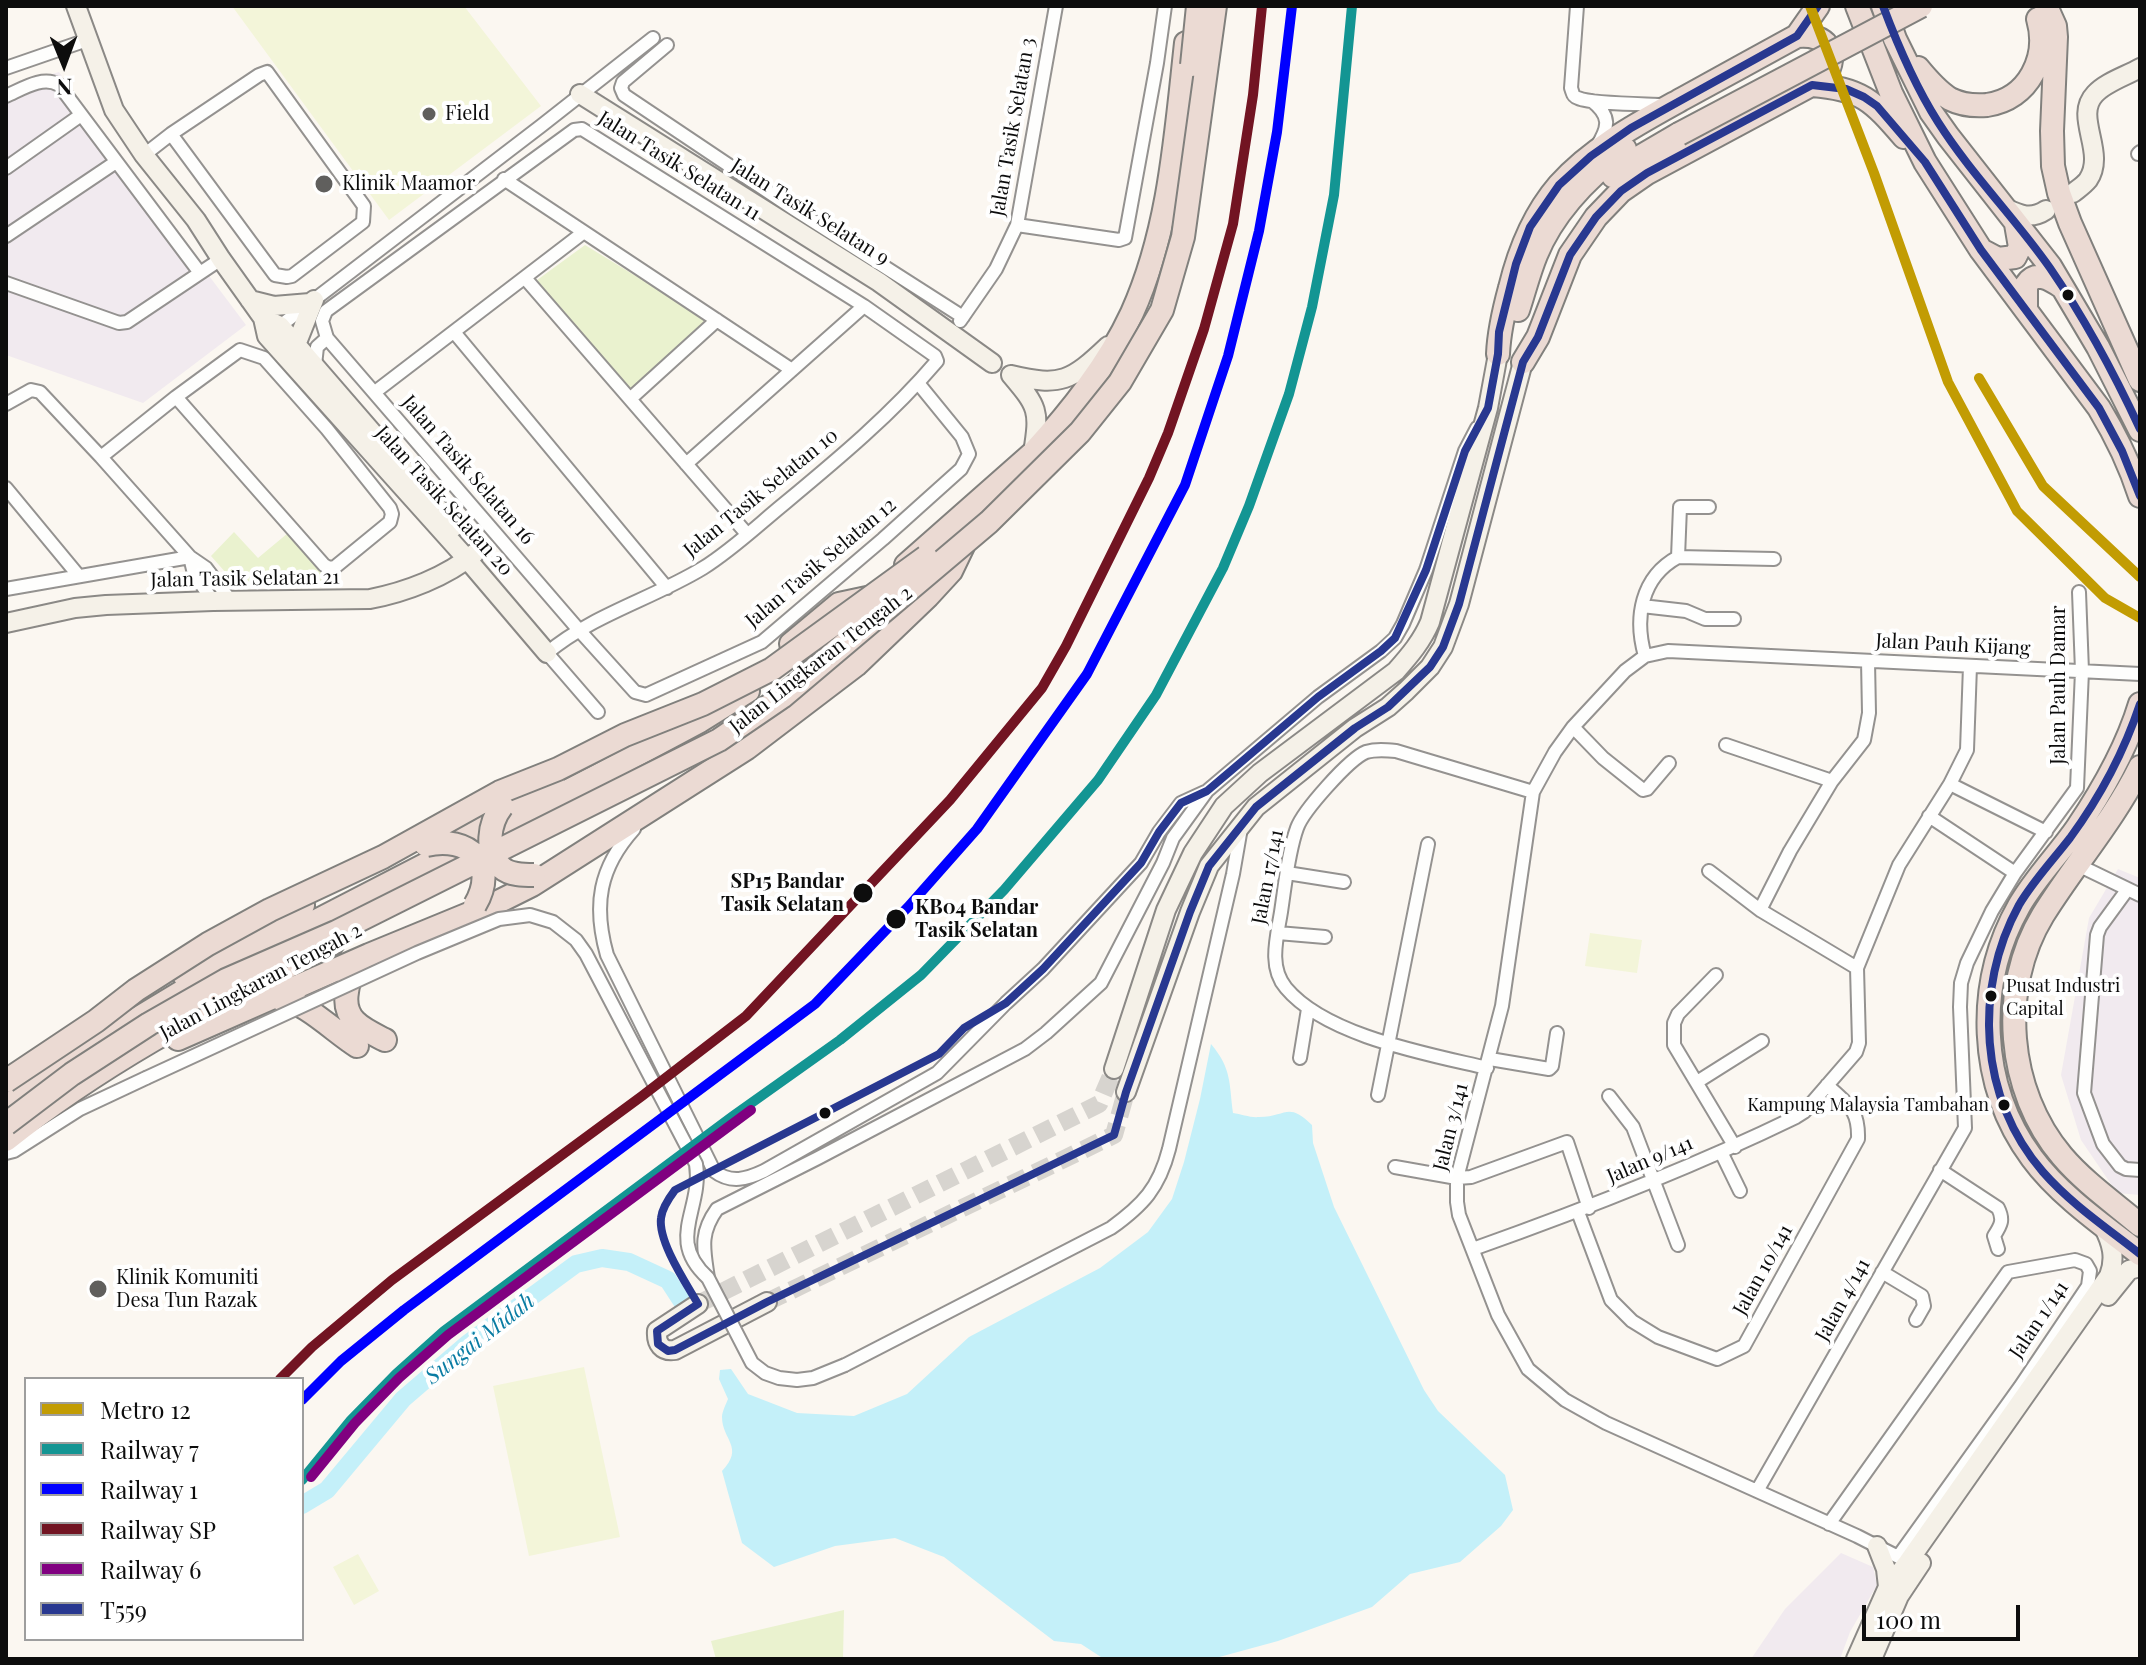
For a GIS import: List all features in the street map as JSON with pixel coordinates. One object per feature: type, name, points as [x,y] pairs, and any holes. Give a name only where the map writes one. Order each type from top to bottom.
[{"type":"highway","name":"Jalan Lingkaran Tengah 2","points":[[8,1098],[200,981],[700,721],[755,686],[867,598],[1033,453],[1092,381],[1121,333],[1141,291],[1164,210],[1191,6]]},
{"type":"highway","points":[[8,1098],[136,990],[208,944],[270,910],[383,857],[500,792],[558,769],[625,735],[703,704],[772,669],[984,516],[1072,426],[1112,378],[1150,308],[1173,236],[1198,6]]},
{"type":"highway","name":"Jalan Lingkaran Tengah 2","points":[[6,1140],[121,1059],[186,1020],[677,764],[742,727],[811,673],[1066,457],[1103,411],[1146,345],[1169,293],[1190,214],[1216,6]]},
{"type":"highway","points":[[6,1124],[149,1024],[226,980],[336,932],[719,740],[782,697],[989,522],[1080,432],[1120,382],[1162,310],[1183,237],[1216,6]]},
{"type":"highway","points":[[1523,362],[1525,335],[1549,260],[1583,204],[1638,158],[1674,120],[1797,36],[1818,6]]},
{"type":"highway","points":[[1857,6],[1891,93],[1925,162],[1981,250],[2099,408],[2114,433],[2140,496]]},
{"type":"highway","points":[[1498,354],[1510,337],[1536,254],[1554,222],[1577,191],[1611,160],[1674,120],[1886,6],[1895,39],[1931,112],[2063,287],[2140,430]]},
{"type":"highway","points":[[1498,354],[1499,332],[1512,278],[1530,227],[1559,185],[1591,156],[1631,128],[1674,120],[1921,6]]},
{"type":"highway","points":[[1895,39],[1933,85],[1952,100],[1975,106],[1997,103],[2017,94],[2031,79],[2036,68],[2042,35],[2037,15],[2031,6]]},
{"type":"highway","points":[[2046,6],[2055,26],[2056,37],[2052,143],[2059,193],[2140,380]]},
{"type":"highway","points":[[1523,362],[1538,337],[1570,255],[1596,217],[1621,191],[1647,173],[1824,78],[1832,57],[1828,46],[1820,38],[1797,36]]},
{"type":"highway","points":[[1812,85],[1846,89],[1864,97],[1877,106],[1925,162]]},
{"type":"highway","points":[[1981,250],[1998,259],[2015,257],[2020,247],[2009,216]]},
{"type":"highway","points":[[2026,309],[2026,285],[2033,278],[2042,277],[2063,287]]},
{"type":"highway","points":[[121,1059],[167,1044],[532,885],[542,874],[747,748],[856,665],[951,571],[963,546]]},
{"type":"highway","points":[[152,1010],[160,995],[175,980],[242,938],[634,739],[746,676],[839,604],[867,598]]},
{"type":"highway","points":[[2140,704],[2108,776],[2078,825],[2020,904],[1996,964],[1988,1009],[1992,1069],[2001,1102],[2031,1157],[2062,1191],[2140,1254]]},
{"type":"highway","points":[[2140,767],[2128,792],[2042,918],[2024,959],[2015,1008],[2018,1064],[2037,1119],[2056,1148],[2085,1179],[2140,1225]]},
{"type":"highway","points":[[502,806],[495,815],[491,831],[493,855],[503,869],[519,875],[542,874]]},
{"type":"highway","points":[[426,845],[450,842],[462,845],[480,863],[485,878],[483,892],[475,905],[452,921]]},
{"type":"highway","points":[[369,955],[352,974],[346,1010],[360,1026],[385,1040]]},
{"type":"highway","points":[[274,998],[300,1004],[357,1046]]},
{"type":"street","name":"Jalan Tasik Selatan 20","points":[[76,6],[114,110],[144,155],[196,220],[250,300],[270,327],[551,649],[598,712]]},
{"type":"street","name":"Jalan Tasik Selatan 3","points":[[951,334],[996,269],[1017,225],[1056,6]]},
{"type":"street","points":[[1017,225],[1119,240],[1125,238],[1165,6]]},
{"type":"street","points":[[1577,6],[1571,88],[1577,98],[1674,120]]},
{"type":"street","points":[[270,327],[317,305],[653,38]]},
{"type":"street","points":[[6,68],[87,40]]},
{"type":"street","points":[[667,45],[623,82],[621,88],[624,95],[963,317]]},
{"type":"street","points":[[2073,193],[2087,180],[2094,166],[2095,151],[2088,123],[2090,100],[2098,91],[2140,68]]},
{"type":"street","points":[[144,155],[171,134],[267,72],[364,206],[361,225],[292,276],[275,275],[171,134]]},
{"type":"street","points":[[6,96],[44,81],[59,85],[200,273]]},
{"type":"street","name":"Jalan Tasik Selatan 9","points":[[580,94],[879,282],[1011,375],[1036,408],[1033,453]]},
{"type":"street","points":[[1591,101],[1605,113],[1607,125],[1591,156]]},
{"type":"street","points":[[6,168],[81,115]]},
{"type":"street","name":"Jalan Tasik Selatan 11","points":[[317,305],[574,130],[587,131],[864,306],[937,358]]},
{"type":"street","points":[[6,236],[116,162]]},
{"type":"street","points":[[504,179],[792,370]]},
{"type":"street","points":[[2009,216],[2042,213],[2034,247]]},
{"type":"street","points":[[375,392],[584,232]]},
{"type":"street","points":[[6,283],[119,323],[127,322],[221,259]]},
{"type":"street","points":[[525,278],[747,534]]},
{"type":"street","points":[[250,300],[274,306],[317,305]]},
{"type":"street","points":[[315,365],[317,347],[327,338],[317,305]]},
{"type":"street","points":[[296,345],[317,305]]},
{"type":"street","points":[[686,464],[864,306]]},
{"type":"street","points":[[630,399],[717,320]]},
{"type":"street","name":"Jalan Tasik Selatan 20","points":[[270,327],[296,345],[315,365],[471,556]]},
{"type":"street","points":[[454,332],[667,588]]},
{"type":"street","name":"Jalan Tasik Selatan 9","points":[[1011,375],[1033,380],[1060,380],[1074,375],[1121,333]]},
{"type":"street","name":"Jalan Tasik Selatan 16","points":[[327,338],[578,629]]},
{"type":"street","points":[[101,457],[176,397],[240,350],[261,355],[296,393],[390,508],[390,522],[335,567],[329,568],[176,397]]},
{"type":"street","points":[[1114,1069],[1166,910],[1193,853],[1224,806],[1260,773],[1388,678],[1424,636],[1488,408],[1498,354]]},
{"type":"street","name":"Jalan Tasik Selatan 10","points":[[551,649],[578,629],[667,588],[710,564],[839,458],[918,383],[937,358]]},
{"type":"street","points":[[1126,1092],[1209,866],[1243,821],[1274,791],[1406,691],[1430,667],[1443,647],[1459,604],[1523,362]]},
{"type":"street","name":"Jalan Tasik Selatan 12","points":[[578,629],[635,692],[646,695],[762,642],[961,469],[969,454],[962,437],[918,383]]},
{"type":"street","points":[[6,404],[31,390],[40,392],[190,557],[194,574],[222,601]]},
{"type":"street","points":[[1243,821],[1165,1165],[1156,1186],[1135,1211],[1111,1228],[845,1365],[813,1378],[779,1378],[765,1373],[752,1363],[708,1278],[703,1240],[708,1221],[717,1209],[1025,1049],[1101,983],[1173,838],[1207,791],[1318,697],[1395,638],[1426,570],[1465,451],[1488,408]]},
{"type":"street","points":[[6,488],[78,575]]},
{"type":"street","points":[[1678,557],[1680,507],[1709,507]]},
{"type":"street","name":"Jalan Tasik Selatan 21","points":[[6,623],[75,608],[222,601],[370,599],[419,585],[471,556]]},
{"type":"street","points":[[6,589],[190,557]]},
{"type":"street","points":[[1645,656],[1639,626],[1642,606],[1659,570],[1678,557],[1774,559]]},
{"type":"street","name":"Jalan Pauh Damar","points":[[1965,1128],[1960,1007],[1961,983],[1967,963],[1992,911],[2015,873],[2077,788],[2082,671],[2079,592]]},
{"type":"street","points":[[1642,606],[1686,611],[1705,619],[1734,619]]},
{"type":"street","name":"Jalan Pauh Kijang","points":[[1645,656],[1668,651],[2140,674]]},
{"type":"street","name":"Jalan 3/141","points":[[1645,656],[1625,671],[1573,727],[1533,792],[1502,1006],[1457,1178],[1459,1215],[1498,1315],[1528,1369],[1565,1400],[1606,1423],[1908,1562]]},
{"type":"street","points":[[1760,910],[1790,851],[1832,781],[1864,740],[1869,713],[1868,661]]},
{"type":"street","points":[[1709,871],[1760,910],[1857,968],[1899,865],[1950,784],[1967,750],[1970,666]]},
{"type":"street","points":[[1573,727],[1603,758],[1643,790],[1669,763]]},
{"type":"street","points":[[1726,745],[1832,781]]},
{"type":"street","points":[[747,748],[636,827],[621,843],[611,859],[601,890],[600,920],[607,955],[714,1171],[734,1179],[749,1178],[764,1171],[937,1073],[1043,969],[1141,863],[1181,803],[1207,791]]},
{"type":"street","name":"Jalan 17/141","points":[[1533,792],[1404,753],[1379,750],[1357,757],[1312,804],[1297,828],[1287,873],[1275,960],[1278,978],[1308,1009],[1388,1044],[1488,1063],[1549,1069],[1557,1033]]},
{"type":"street","points":[[1950,784],[2046,832]]},
{"type":"street","points":[[1929,816],[2015,873]]},
{"type":"street","points":[[1378,1095],[1428,844]]},
{"type":"street","points":[[2078,865],[2140,895]]},
{"type":"street","points":[[1287,873],[1344,882]]},
{"type":"street","points":[[2127,890],[2097,935],[2083,1087],[2103,1144],[2120,1166],[2140,1170]]},
{"type":"street","points":[[6,1153],[80,1109],[417,953],[499,919],[541,917],[565,929],[586,954],[696,1164],[697,1190],[689,1219],[688,1251],[696,1268],[708,1278]]},
{"type":"street","points":[[1278,933],[1325,937]]},
{"type":"street","name":"Jalan 9/141","points":[[1473,1249],[1584,1210],[1735,1147],[1804,1112],[1856,1052],[1859,1043],[1857,968]]},
{"type":"street","points":[[1716,975],[1678,1014],[1674,1023],[1674,1045],[1735,1147]]},
{"type":"street","points":[[1300,1058],[1308,1009]]},
{"type":"street","points":[[1697,1082],[1762,1041]]},
{"type":"street","name":"Jalan 10/141","points":[[1457,1178],[1471,1177],[1567,1142],[1611,1300],[1632,1321],[1658,1337],[1717,1359],[1744,1346],[1858,1139],[1859,1125],[1855,1112],[1827,1085]]},
{"type":"street","points":[[1609,1096],[1633,1127],[1678,1245]]},
{"type":"street","name":"Jalan 4/141","points":[[1757,1491],[1965,1128]]},
{"type":"street","points":[[1721,1152],[1740,1191]]},
{"type":"street","points":[[764,1171],[818,1158]]},
{"type":"street","points":[[1395,1167],[1457,1178]]},
{"type":"street","points":[[1940,1170],[1998,1208],[2001,1225],[1994,1236],[1998,1249]]},
{"type":"street","name":"Jalan 1/141","points":[[1908,1562],[2109,1276],[2113,1257],[2101,1222]]},
{"type":"street","name":"Jalan 1/141","points":[[1829,1524],[2008,1272],[2075,1260],[2086,1264],[2090,1271],[2088,1286],[1908,1562]]},
{"type":"street","name":"Jalan 1/141","points":[[1908,1562],[2121,1278],[2129,1270],[2140,1267]]},
{"type":"street","points":[[1882,1272],[1922,1296],[1924,1306],[1916,1320]]},
{"type":"street","points":[[718,1294],[731,1322]]},
{"type":"street","points":[[698,1304],[657,1331],[656,1338],[662,1349],[675,1350],[767,1302]]},
{"type":"street","points":[[1877,1546],[1886,1569],[1888,1587]]},
{"type":"street","points":[[1856,1659],[1888,1587],[1908,1562]]},
{"type":"street","points":[[1872,1659],[1899,1596],[1908,1562]]},
{"type":"shaded area","points":[[59,72],[246,325],[143,403],[6,355],[6,88]]},
{"type":"shaded area","points":[[2118,869],[2140,878],[2140,1195],[2117,1193],[2081,1140],[2061,1075],[2089,918]]},
{"type":"shaded area","points":[[1841,1553],[1873,1567],[1877,1585],[1850,1632],[1840,1659],[1751,1659],[1785,1609]]},
{"type":"green space","points":[[232,6],[464,6],[541,106],[389,220]]},
{"type":"green space","points":[[585,245],[711,322],[629,392],[533,283]]},
{"type":"green space","points":[[234,532],[258,558],[288,533],[329,581],[234,582],[211,556]]},
{"type":"green space","points":[[1590,933],[1642,940],[1637,973],[1585,966]]},
{"type":"green space","points":[[584,1367],[620,1537],[529,1556],[493,1386]]},
{"type":"green space","points":[[358,1554],[379,1591],[354,1605],[333,1567]]},
{"type":"green space","points":[[844,1610],[843,1659],[716,1659],[711,1641]]},
{"type":"water","points":[[1211,1044],[1226,1069],[1233,1113],[1256,1117],[1292,1112],[1312,1125],[1313,1143],[1334,1207],[1424,1390],[1438,1411],[1505,1475],[1513,1510],[1501,1526],[1460,1562],[1410,1574],[1372,1607],[1278,1641],[1212,1659],[1104,1659],[1081,1644],[1054,1641],[944,1557],[895,1538],[835,1546],[774,1567],[742,1543],[722,1471],[729,1463],[732,1449],[723,1425],[722,1415],[728,1399],[719,1379],[720,1370],[731,1369],[748,1394],[797,1413],[854,1416],[907,1394],[969,1337],[1100,1268],[1148,1232],[1172,1199],[1200,1099]]},
{"type":"waterway","name":"Sungai Midah","points":[[304,1504],[327,1490],[403,1399],[467,1344],[576,1264],[602,1258],[629,1262],[668,1280],[683,1303]]},
{"type":"tunnel","points":[[698,1304],[1099,1104],[1114,1069]]},
{"type":"tunnel","points":[[767,1302],[1114,1135],[1126,1092]]},
{"type":"metro line","name":"12","points":[[1810,6],[1874,173],[1948,382],[2017,511],[2105,598],[2140,618]]},
{"type":"metro line","name":"12","points":[[1979,378],[2043,486],[2140,577]]},
{"type":"rail line","name":"SP","points":[[282,1377],[312,1347],[392,1280],[746,1016],[950,800],[1042,688],[1149,478],[1204,329],[1233,224],[1253,95],[1262,6]]},
{"type":"rail line","name":"1","points":[[304,1398],[341,1361],[404,1310],[815,1004],[977,829],[1087,674],[1185,485],[1228,356],[1259,231],[1277,132],[1292,6]]},
{"type":"rail line","name":"7","points":[[304,1478],[351,1420],[444,1331],[840,1040],[921,975],[1004,890],[1098,780],[1156,695],[1223,568],[1289,394],[1312,307],[1334,195],[1352,6]]},
{"type":"rail line","name":"6","points":[[311,1477],[355,1423],[399,1378],[448,1335],[751,1110]]},
{"type":"transit line","name":"T559","points":[[1818,6],[1797,36],[1631,128],[1591,156],[1559,185],[1530,227],[1516,264],[1499,332],[1488,408],[1465,451],[1426,570],[1395,638],[1318,697],[1207,791],[1181,803],[1141,863],[1043,969],[1006,1003],[964,1028],[939,1054],[675,1190],[663,1211],[661,1228],[674,1262],[698,1304],[657,1331],[658,1344],[668,1351],[675,1350],[767,1302],[1114,1135],[1126,1092],[1209,866],[1256,807],[1355,728],[1388,707],[1430,667],[1443,647],[1459,604],[1523,362],[1538,337],[1570,255],[1596,217],[1621,191],[1647,173],[1812,85],[1846,89],[1864,97],[1877,106],[1925,162],[1981,250],[2099,408],[2122,451],[2140,496]]},
{"type":"transit line","name":"T559","points":[[1883,6],[1908,66],[1930,108],[1964,160],[2063,287],[2120,387],[2140,429]]},
{"type":"transit line","name":"T559","points":[[2140,704],[2119,757],[2091,807],[2019,905],[2004,938],[1994,972],[1990,1007],[1990,1043],[1995,1078],[2006,1111],[2022,1143],[2065,1195],[2140,1254]]},
{"type":"place","name":"Field","points":[[429,114]]},
{"type":"place","name":"Klinik Maamor","points":[[324,184]]},
{"type":"place","name":"SP15 Bandar Tasik Selatan","points":[[863,893]]},
{"type":"place","name":"KB04 Bandar Tasik Selatan","points":[[896,919]]},
{"type":"place","name":"Pusat Industri Capital","points":[[1991,996]]},
{"type":"place","name":"Kampung Malaysia Tambahan","points":[[2004,1105]]},
{"type":"place","name":"Klinik Komuniti Desa Tun Razak","points":[[98,1289]]}]
